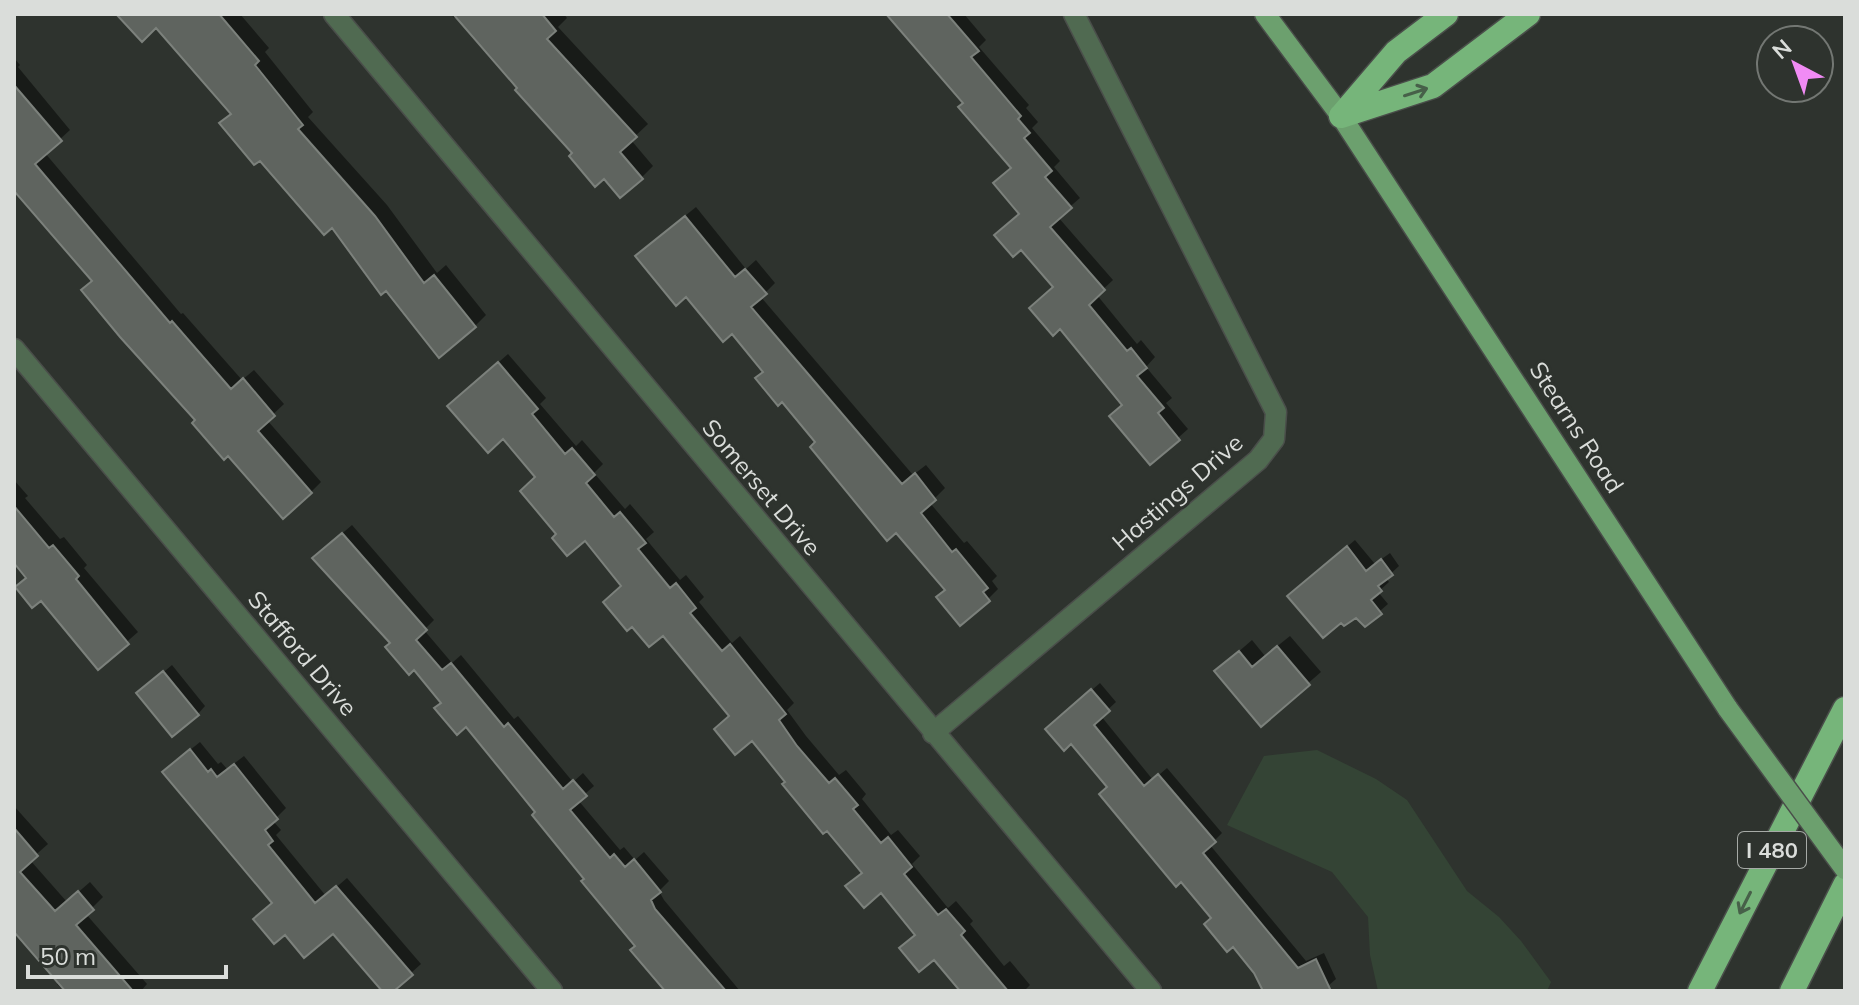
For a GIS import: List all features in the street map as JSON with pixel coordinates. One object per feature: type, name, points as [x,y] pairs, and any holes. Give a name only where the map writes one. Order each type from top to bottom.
[{"type":"highway","points":[[1341,116],[1396,52],[1446,14]]},
{"type":"highway","points":[[1341,116],[1433,86],[1528,14]]},
{"type":"highway","name":"I 480","points":[[1700,991],[1845,709]]},
{"type":"highway","points":[[1792,991],[1845,885]]},
{"type":"main road","name":"Stearns Road","points":[[1265,14],[1341,116],[1728,709],[1845,869]]},
{"type":"street","name":"Somerset Drive","points":[[334,14],[1151,991]]},
{"type":"street","name":"Hastings Drive","points":[[933,733],[1258,460],[1274,439],[1276,412],[1074,14]]},
{"type":"street","name":"Stafford Drive","points":[[14,349],[552,991]]},
{"type":"green space","points":[[1317,750],[1376,779],[1407,800],[1467,891],[1499,917],[1521,941],[1551,982],[1547,991],[1378,991],[1370,955],[1368,917],[1332,872],[1227,825],[1264,756]]},
{"type":"building","points":[[116,14],[219,14],[259,61],[255,65],[303,125],[298,129],[375,216],[424,283],[434,275],[476,327],[439,358],[386,291],[381,295],[332,228],[324,235],[260,161],[254,165],[219,123],[231,114],[156,28],[142,42]]},
{"type":"building","points":[[453,14],[542,14],[556,31],[547,39],[637,137],[620,152],[643,179],[620,198],[604,179],[595,187],[569,156],[572,153]]},
{"type":"building","points":[[886,14],[947,14],[979,51],[971,57],[1021,116],[1018,119],[1030,133],[1024,138],[1052,171],[1045,177],[1072,208],[1050,227],[1105,290],[1089,305],[1127,351],[1131,348],[1147,368],[1137,376],[1164,408],[1158,413],[1180,440],[1150,465],[1109,416],[1122,405],[1060,329],[1053,336],[1029,308],[1053,287],[1021,250],[1013,257],[994,235],[1019,214],[993,183],[1011,168],[958,107],[963,103]]},
{"type":"building","points":[[14,85],[62,141],[35,164],[170,323],[172,321],[231,389],[243,378],[275,416],[258,431],[312,493],[283,519],[228,456],[224,460],[192,423],[195,420],[81,290],[92,281],[14,191]]},
{"type":"building","points":[[685,216],[735,277],[745,269],[767,294],[751,307],[902,484],[915,473],[936,500],[921,513],[952,552],[956,549],[988,588],[983,592],[990,601],[960,626],[936,597],[945,590],[896,533],[887,541],[810,447],[815,442],[782,402],[778,406],[755,378],[763,372],[732,334],[723,342],[686,297],[676,306],[635,256]]},
{"type":"building","points":[[498,362],[538,409],[532,414],[565,454],[572,448],[595,475],[586,483],[614,517],[620,512],[646,543],[638,549],[670,588],[676,583],[696,608],[690,613],[722,651],[730,644],[786,714],[779,720],[797,746],[829,783],[835,778],[858,805],[853,809],[881,843],[888,837],[912,867],[904,874],[938,915],[946,909],[965,931],[961,935],[1008,991],[960,991],[934,960],[919,972],[899,948],[915,935],[881,893],[864,908],[845,886],[862,873],[827,831],[823,834],[752,741],[735,755],[714,729],[729,716],[663,636],[649,647],[632,627],[627,631],[603,602],[621,586],[585,541],[567,556],[552,538],[556,534],[520,491],[535,477],[503,439],[488,453],[447,406]]},
{"type":"building","points":[[14,506],[49,548],[53,545],[79,576],[76,579],[129,644],[98,670],[41,601],[32,608],[15,587],[26,578],[14,563]]},
{"type":"building","points":[[342,533],[427,630],[416,640],[442,670],[451,663],[504,727],[508,723],[563,789],[573,780],[587,796],[570,810],[610,858],[614,854],[625,867],[634,859],[661,892],[651,900],[655,909],[726,991],[665,991],[630,950],[635,946],[581,881],[584,879],[532,815],[535,812],[466,727],[457,735],[434,708],[441,703],[414,670],[409,675],[385,647],[390,643],[312,558]]},
{"type":"building","points":[[1347,546],[1366,571],[1381,559],[1393,575],[1378,586],[1382,591],[1371,600],[1382,614],[1365,627],[1356,618],[1344,626],[1341,623],[1323,638],[1287,596]]},
{"type":"building","points":[[1277,646],[1310,685],[1261,727],[1214,671],[1239,651],[1252,667]]},
{"type":"building","points":[[163,671],[199,715],[172,737],[136,693]]},
{"type":"building","points":[[1091,689],[1110,711],[1094,725],[1144,786],[1158,774],[1216,842],[1203,853],[1298,968],[1316,959],[1331,991],[1263,991],[1254,973],[1233,947],[1227,952],[1204,924],[1211,918],[1181,882],[1176,887],[1099,794],[1107,787],[1071,744],[1064,751],[1045,729]]},
{"type":"building","points":[[190,749],[208,772],[211,769],[217,777],[234,764],[278,819],[265,830],[273,841],[268,845],[315,903],[336,886],[413,975],[394,991],[382,991],[333,934],[304,958],[285,935],[274,944],[253,919],[272,903],[162,772]]},
{"type":"building","points":[[14,828],[38,856],[20,872],[55,911],[78,891],[94,910],[76,925],[133,991],[65,991],[14,932]]}]
